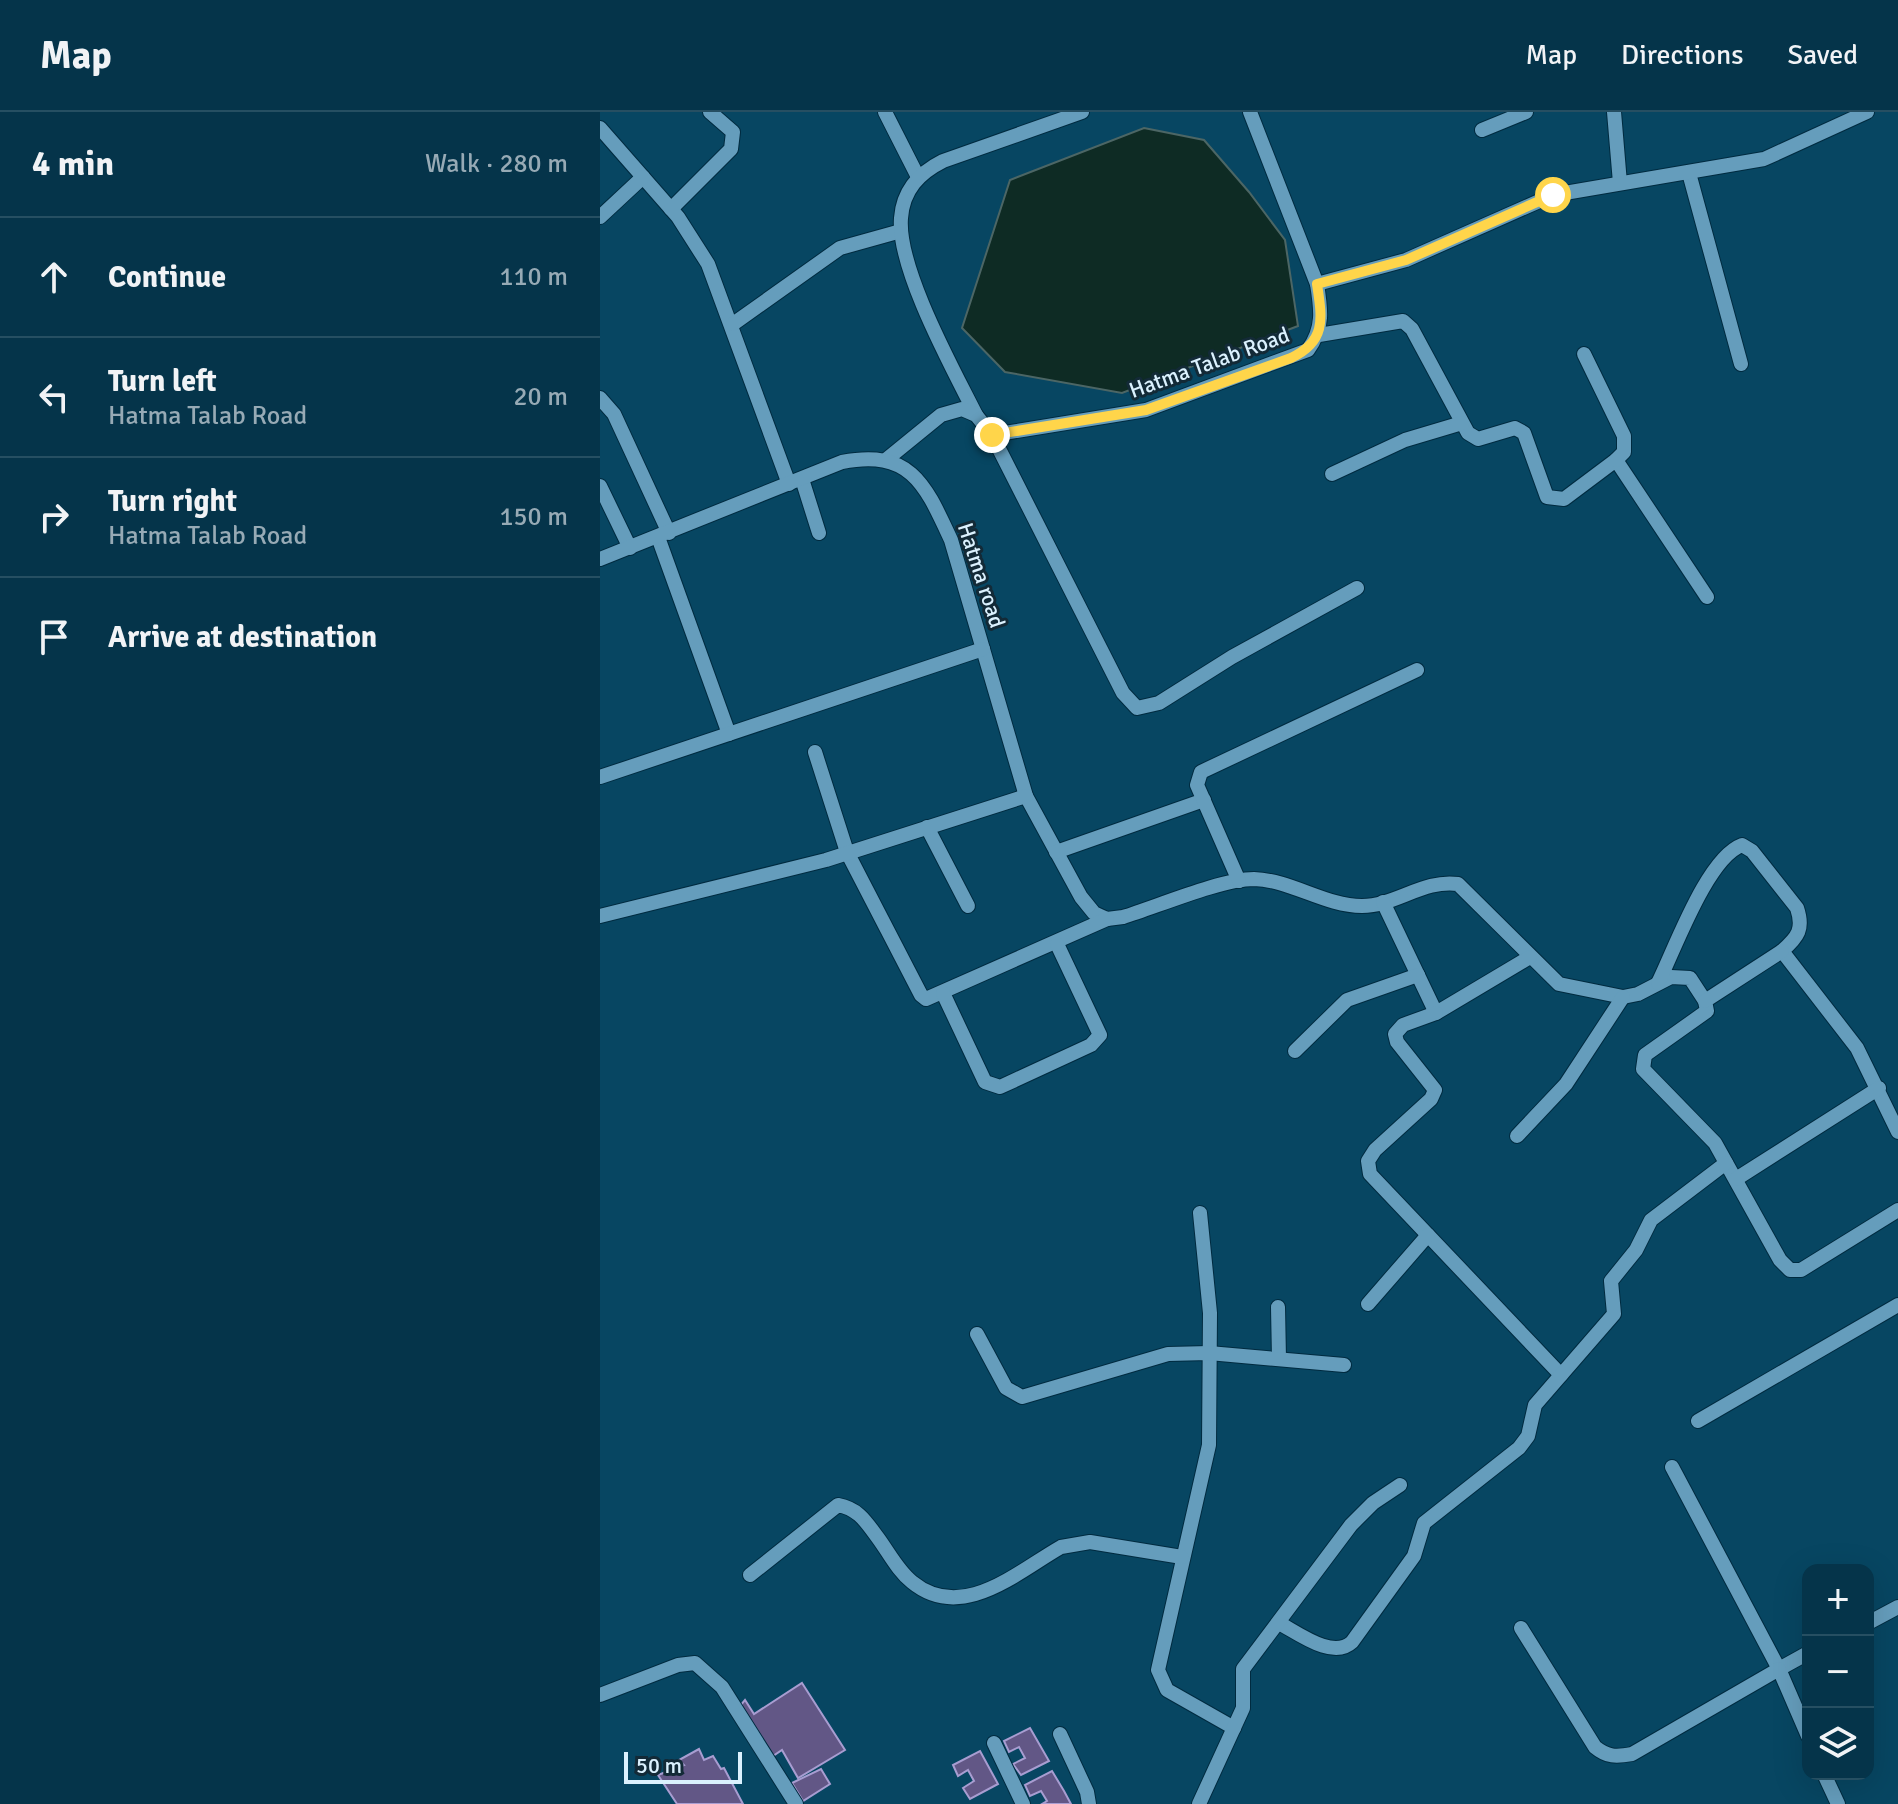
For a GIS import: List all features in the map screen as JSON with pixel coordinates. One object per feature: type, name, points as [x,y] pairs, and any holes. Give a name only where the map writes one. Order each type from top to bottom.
[{"type":"street","points":[[671,209],[731,149],[733,132],[710,112]]},
{"type":"street","points":[[885,112],[918,177]]},
{"type":"street","points":[[1082,112],[943,161],[918,177],[906,196],[901,231],[926,313],[976,415],[992,435],[1123,693],[1137,708],[1159,703],[1232,657],[1357,588]]},
{"type":"street","name":"Hatma Talab Road","points":[[992,435],[1146,410],[1308,350],[1319,335],[1321,311],[1317,284],[1250,112]]},
{"type":"street","points":[[1482,130],[1526,112]]},
{"type":"street","points":[[1614,112],[1620,183]]},
{"type":"street","points":[[1317,284],[1406,260],[1553,195],[1764,159],[1867,112]]},
{"type":"street","points":[[600,130],[671,209],[708,264],[795,482],[819,533]]},
{"type":"street","points":[[1689,173],[1741,364]]},
{"type":"street","points":[[600,217],[643,177]]},
{"type":"street","points":[[733,324],[812,264],[840,248],[901,231]]},
{"type":"street","points":[[1319,335],[1403,321],[1412,329],[1462,423],[1478,439],[1515,428],[1524,433],[1531,444],[1541,488],[1547,497],[1556,501],[1564,499],[1624,452],[1624,436],[1584,354]]},
{"type":"street","points":[[600,398],[614,414],[664,535],[729,734]]},
{"type":"street","points":[[600,559],[842,462],[866,457],[887,459],[941,415],[962,409],[976,415]]},
{"type":"street","points":[[1332,474],[1405,440],[1462,423]]},
{"type":"street","name":"Hatma road","points":[[887,459],[917,478],[933,502],[951,540],[1026,796],[1056,852],[1100,916]]},
{"type":"street","points":[[1616,460],[1707,597]]},
{"type":"street","points":[[600,486],[630,548]]},
{"type":"street","points":[[600,777],[983,649]]},
{"type":"street","points":[[1239,881],[1197,785],[1201,772],[1417,670]]},
{"type":"street","points":[[815,752],[847,852],[921,995],[926,999],[1057,944],[1100,916],[1123,917],[1239,881],[1269,882],[1349,905],[1383,902],[1436,884],[1458,884],[1559,984],[1623,997],[1680,975],[1690,978],[1705,1001],[1704,1017],[1645,1055],[1643,1069],[1703,1128],[1736,1179],[1780,1260],[1790,1270],[1801,1270],[1898,1210]]},
{"type":"street","points":[[600,916],[847,852],[1026,796]]},
{"type":"street","points":[[1056,852],[1204,800]]},
{"type":"street","points":[[927,827],[968,906]]},
{"type":"street","points":[[1658,984],[1713,870],[1724,855],[1742,845],[1752,851],[1797,908],[1802,927],[1797,938],[1782,951],[1705,1001]]},
{"type":"street","points":[[1383,902],[1436,1013]]},
{"type":"street","points":[[943,993],[985,1082],[1000,1087],[1091,1045],[1100,1035],[1057,944]]},
{"type":"street","points":[[1782,951],[1857,1048],[1898,1132]]},
{"type":"street","points":[[1530,957],[1436,1013],[1403,1025],[1395,1034],[1397,1042],[1432,1082],[1435,1090],[1431,1099],[1375,1150],[1368,1161],[1370,1174],[1561,1375]]},
{"type":"street","points":[[1295,1051],[1347,1000],[1418,975]]},
{"type":"street","points":[[1517,1136],[1566,1084],[1623,997]]},
{"type":"street","points":[[1736,1179],[1879,1088]]},
{"type":"street","points":[[1279,1623],[1333,1649],[1346,1647],[1414,1556],[1424,1523],[1519,1448],[1528,1436],[1535,1405],[1614,1314],[1611,1281],[1636,1250],[1651,1220],[1726,1163]]},
{"type":"street","points":[[1200,1213],[1208,1282],[1207,1465],[1182,1557],[1159,1678],[1167,1690],[1234,1728]]},
{"type":"street","points":[[1368,1304],[1428,1235]]},
{"type":"street","points":[[1698,1421],[1898,1305]]},
{"type":"street","points":[[1278,1307],[1279,1359]]},
{"type":"street","points":[[977,1334],[1006,1388],[1022,1397],[1168,1354],[1209,1353],[1344,1365]]},
{"type":"street","points":[[1672,1467],[1779,1669],[1802,1722]]},
{"type":"street","points":[[1199,1804],[1245,1698],[1243,1669],[1351,1525],[1373,1503],[1400,1485]]},
{"type":"street","points":[[750,1575],[838,1505],[860,1513],[913,1583],[926,1591],[950,1597],[978,1596],[1061,1547],[1076,1543],[1090,1542],[1182,1557]]},
{"type":"street","points":[[1874,1620],[1898,1607]]},
{"type":"street","points":[[1521,1628],[1595,1747],[1616,1757],[1632,1754],[1802,1656]]},
{"type":"street","points":[[600,1695],[678,1665],[695,1663],[722,1687],[796,1804]]},
{"type":"street","points":[[1060,1734],[1087,1792],[1089,1804]]},
{"type":"street","points":[[994,1743],[1023,1804]]},
{"type":"street","points":[[1827,1780],[1838,1804]]},
{"type":"shaded area","points":[[1144,128],[1204,140],[1249,192],[1285,240],[1298,326],[1122,393],[1005,372],[962,328],[1010,180]]},
{"type":"building","points":[[802,1683],[845,1750],[798,1778],[782,1750],[770,1758],[739,1707],[745,1700],[754,1714]]},
{"type":"building","points":[[1030,1728],[1049,1761],[1021,1775],[1013,1764],[1025,1758],[1019,1747],[1009,1752],[1004,1741]]},
{"type":"building","points":[[699,1749],[704,1760],[713,1756],[721,1769],[724,1768],[743,1804],[677,1804],[658,1775],[684,1765],[679,1760]]},
{"type":"building","points":[[980,1751],[998,1784],[970,1799],[963,1788],[974,1781],[968,1770],[958,1776],[953,1765]]},
{"type":"building","points":[[821,1769],[830,1784],[803,1801],[792,1783]]},
{"type":"building","points":[[1052,1771],[1071,1804],[1042,1804],[1047,1801],[1041,1791],[1030,1796],[1025,1785]]},
{"type":"route","points":[[992,435],[1091,422],[1146,410],[1291,358],[1308,350],[1319,335],[1321,311],[1317,284],[1406,260],[1553,195]]}]
